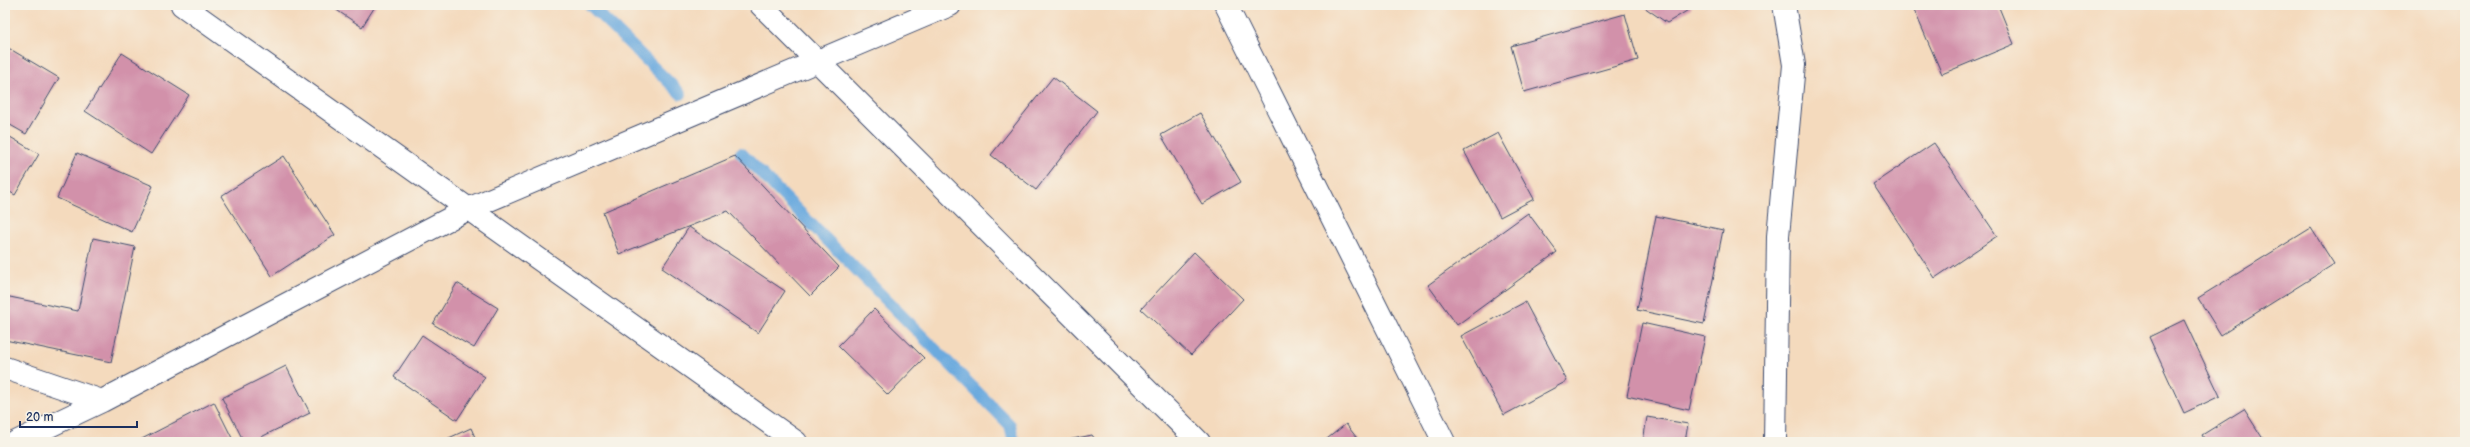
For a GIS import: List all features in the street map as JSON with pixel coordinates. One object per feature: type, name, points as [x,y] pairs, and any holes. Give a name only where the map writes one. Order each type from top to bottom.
[{"type":"street","points":[[182,5],[796,442]]},
{"type":"street","points":[[761,5],[1199,442]]},
{"type":"street","points":[[16,442],[102,401],[468,209],[950,5]]},
{"type":"street","points":[[1226,5],[1444,442]]},
{"type":"street","points":[[1775,442],[1778,236],[1794,64],[1784,5]]},
{"type":"street","points":[[5,368],[102,401]]},
{"type":"building","points":[[329,5],[376,5],[362,27]]},
{"type":"building","points":[[1641,5],[1692,5],[1690,9],[1667,23]]},
{"type":"building","points":[[1912,5],[1998,5],[2014,44],[1942,74]]},
{"type":"building","points":[[1625,14],[1638,60],[1524,92],[1511,46]]},
{"type":"building","points":[[5,46],[59,78],[26,134],[5,122]]},
{"type":"building","points":[[122,53],[189,95],[151,154],[85,111]]},
{"type":"building","points":[[1053,77],[1097,111],[1036,190],[991,155]]},
{"type":"building","points":[[1200,113],[1241,182],[1202,204],[1161,135]]},
{"type":"building","points":[[1498,133],[1534,199],[1500,217],[1464,151]]},
{"type":"building","points":[[5,134],[39,154],[15,195],[5,189]]},
{"type":"building","points":[[1934,143],[1997,236],[1935,278],[1873,184]]},
{"type":"building","points":[[77,153],[153,186],[132,232],[57,198]]},
{"type":"building","points":[[284,156],[335,235],[272,276],[221,196]]},
{"type":"building","points":[[735,156],[839,267],[810,296],[728,211],[619,254],[603,212]]},
{"type":"building","points":[[1528,213],[1557,252],[1457,325],[1428,285]]},
{"type":"building","points":[[1656,216],[1723,230],[1704,324],[1637,310]]},
{"type":"building","points":[[689,227],[785,291],[758,333],[662,268]]},
{"type":"building","points":[[2311,228],[2334,264],[2221,335],[2198,298]]},
{"type":"building","points":[[93,238],[135,247],[111,362],[5,340],[5,296],[78,311]]},
{"type":"building","points":[[1194,252],[1243,299],[1191,355],[1141,309]]},
{"type":"building","points":[[457,283],[498,308],[474,348],[433,324]]},
{"type":"building","points":[[1525,302],[1567,381],[1504,415],[1461,336]]},
{"type":"building","points":[[874,309],[924,358],[888,395],[838,346]]},
{"type":"building","points":[[2184,320],[2220,396],[2184,413],[2149,337]]},
{"type":"building","points":[[1642,323],[1705,337],[1689,410],[1627,396]]},
{"type":"building","points":[[422,335],[485,377],[457,420],[394,377]]},
{"type":"building","points":[[286,366],[310,413],[251,442],[244,442],[222,398]]},
{"type":"building","points":[[214,402],[234,442],[136,442]]},
{"type":"building","points":[[2244,409],[2265,442],[2206,442],[2202,435]]},
{"type":"building","points":[[1647,417],[1688,424],[1685,442],[1643,442]]},
{"type":"building","points":[[1346,424],[1360,442],[1323,442]]},
{"type":"building","points":[[471,428],[477,442],[440,442]]},
{"type":"building","points":[[1092,435],[1097,442],[1063,442],[1063,441]]},
{"type":"waterway","points":[[590,5],[681,94]]},
{"type":"waterway","points":[[741,153],[1010,425],[1014,442]]}]
